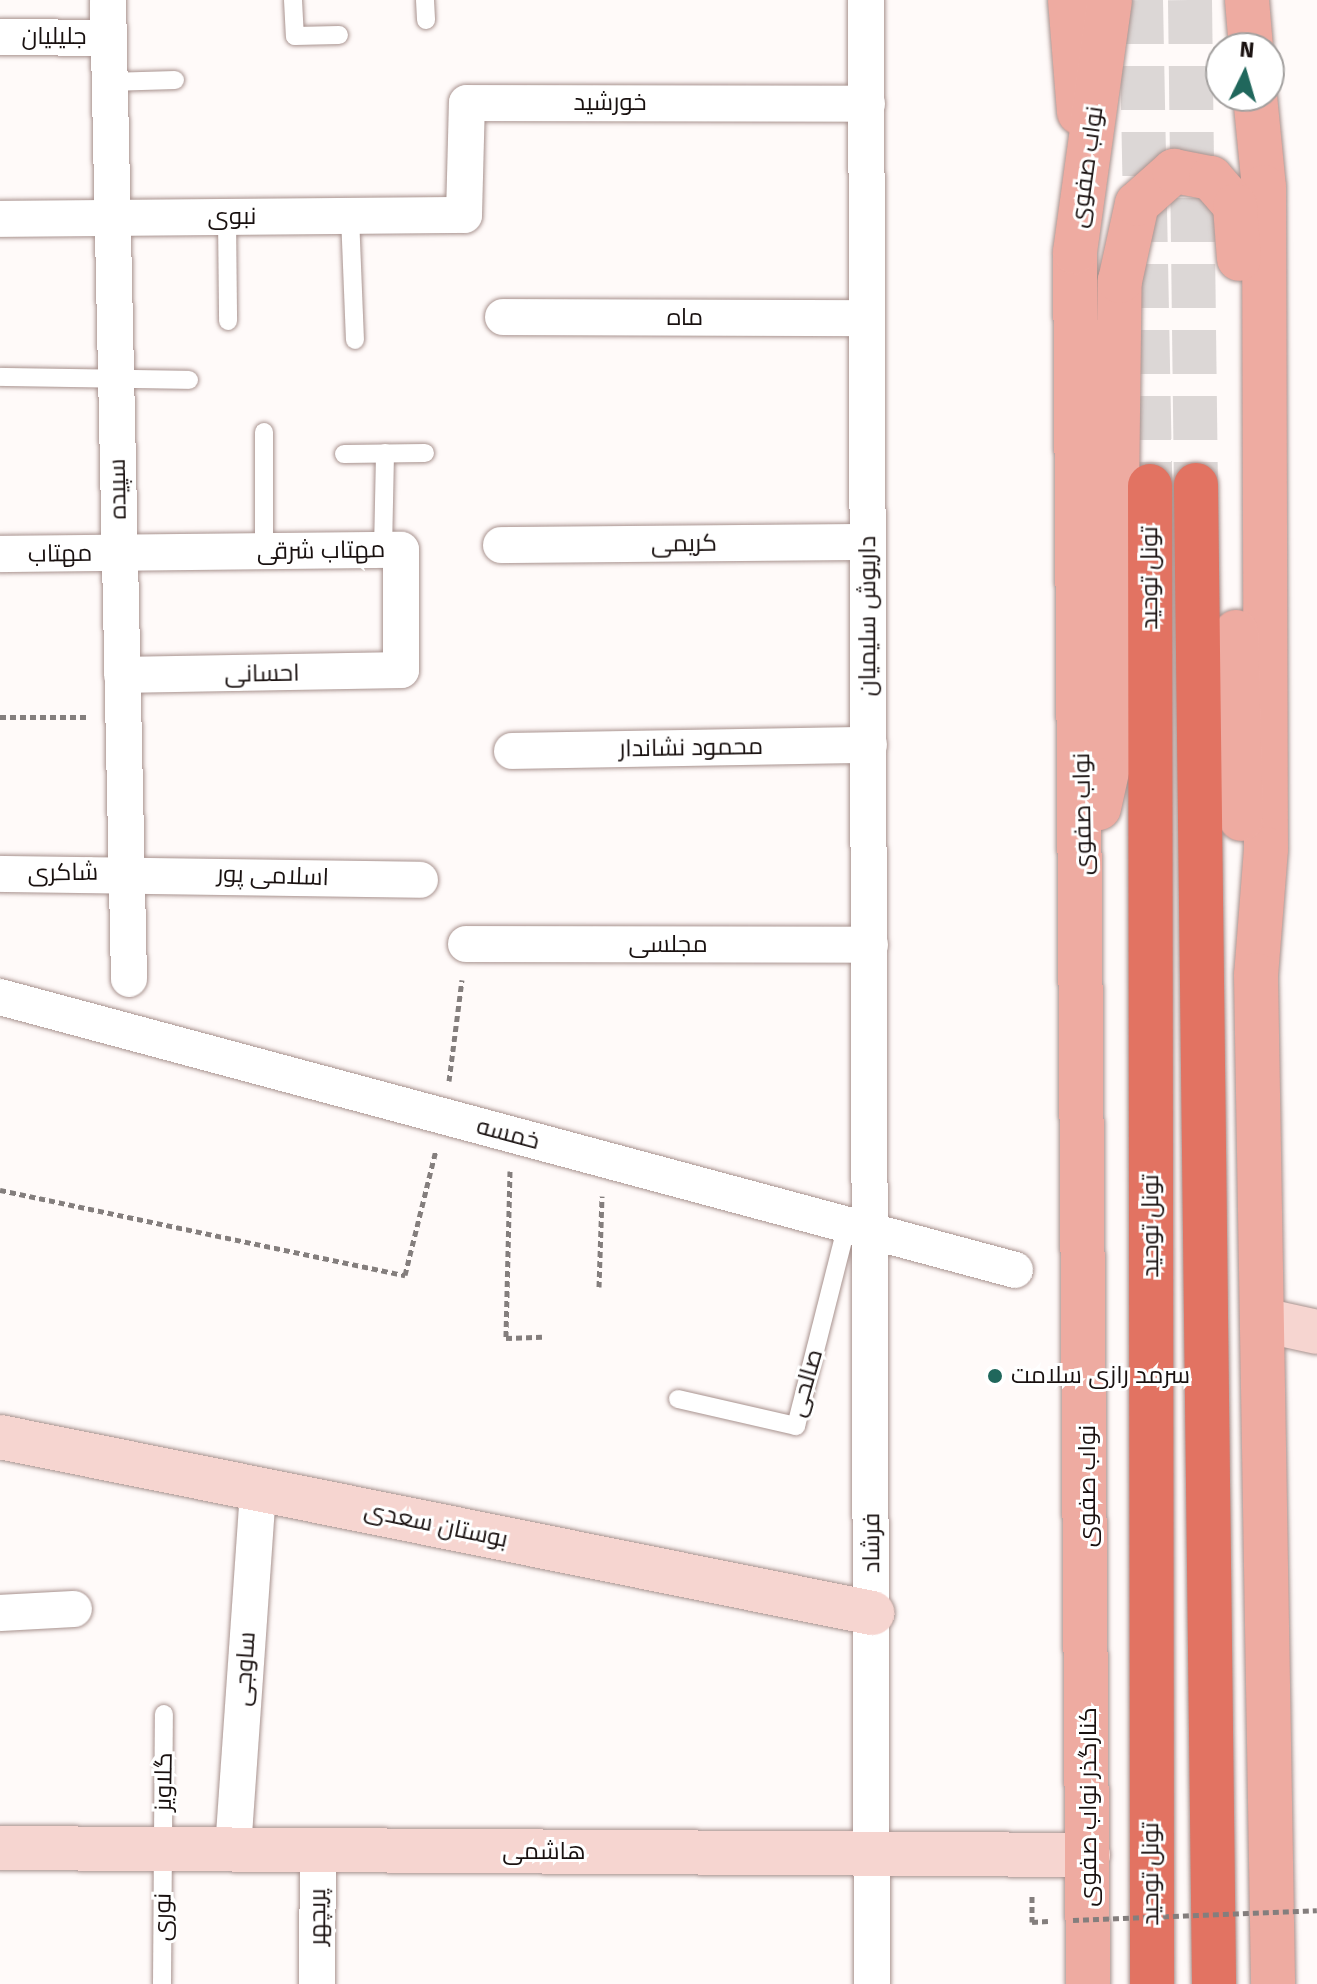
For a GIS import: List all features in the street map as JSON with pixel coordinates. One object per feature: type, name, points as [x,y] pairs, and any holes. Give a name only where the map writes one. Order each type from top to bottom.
[{"type":"highway","name":"تونل توحید","points":[[1196,485],[1214,1968]]},
{"type":"highway","name":"تونل توحید","points":[[1150,486],[1152,1975]]},
{"type":"main road","points":[[1070,0],[1072,76],[1089,158]]},
{"type":"main road","name":"نواب صفوی","points":[[1089,1630],[1084,864],[1075,252],[1110,0]]},
{"type":"main road","points":[[1256,975],[1266,818],[1264,187],[1257,112]]},
{"type":"main road","points":[[1084,864],[1114,740],[1124,243],[1152,185],[1186,171],[1221,185],[1238,218],[1233,745],[1256,975],[1267,1321],[1273,1984]]},
{"type":"main road","points":[[1267,1321],[1317,1332]]},
{"type":"main road","name":"بوستان سعدی","points":[[0,1437],[872,1613]]},
{"type":"main road","name":"کنارگذر نواب صفوی","points":[[1088,1984],[1089,1630]]},
{"type":"main road","name":"هاشمی","points":[[0,1848],[1088,1855]]},
{"type":"street","name":"سپیده","points":[[108,0],[129,979]]},
{"type":"street","name":"داریوش سلیمیان","points":[[859,1228],[870,945],[866,0]]},
{"type":"street","name":"جلیلیان","points":[[0,37],[108,38]]},
{"type":"street","name":"خورشید","points":[[464,215],[467,103],[867,104]]},
{"type":"street","name":"نبوی","points":[[0,219],[464,215]]},
{"type":"street","name":"ماه","points":[[503,317],[867,318]]},
{"type":"street","name":"کریمی","points":[[501,545],[868,542]]},
{"type":"street","name":"مهتاب شرقی","points":[[119,553],[383,550],[402,553],[401,670]]},
{"type":"street","name":"مهتاب","points":[[0,554],[119,553]]},
{"type":"street","name":"احسانی","points":[[122,675],[401,670]]},
{"type":"street","name":"محمود نشاندار","points":[[512,751],[869,745]]},
{"type":"street","name":"شاکری","points":[[0,874],[127,872]]},
{"type":"street","name":"اسلامی پور","points":[[127,872],[420,880]]},
{"type":"street","name":"مجلسی","points":[[466,944],[870,945]]},
{"type":"street","name":"خمسه","points":[[0,997],[1015,1270]]},
{"type":"street","name":"فرشاد","points":[[859,1228],[872,1613],[872,1984]]},
{"type":"street","name":"ساوجی","points":[[233,1849],[258,1488]]},
{"type":"street","points":[[0,1613],[74,1609]]},
{"type":"street","name":"پریچهر","points":[[317,1984],[318,1850]]},
{"type":"lane","points":[[293,0],[295,36],[339,35]]},
{"type":"lane","points":[[425,0],[426,20]]},
{"type":"lane","points":[[109,82],[175,80]]},
{"type":"lane","points":[[350,216],[355,340]]},
{"type":"lane","points":[[227,217],[228,321]]},
{"type":"lane","points":[[0,377],[189,380]]},
{"type":"lane","points":[[264,432],[264,552]]},
{"type":"lane","points":[[383,550],[385,453]]},
{"type":"lane","points":[[344,454],[425,453]]},
{"type":"lane","name":"صالحی","points":[[678,1399],[796,1426],[859,1228]]},
{"type":"lane","name":"گلاویز","points":[[163,1849],[164,1714]]},
{"type":"lane","name":"نوری","points":[[162,1984],[163,1849]]},
{"type":"path","points":[[0,717],[123,716]]},
{"type":"path","points":[[0,1190],[405,1275],[444,1117],[466,944]]},
{"type":"path","points":[[511,1134],[506,1338],[542,1337]]},
{"type":"path","points":[[599,1287],[604,1160]]},
{"type":"path","points":[[1073,1920],[1317,1910]]},
{"type":"tunnel","points":[[1141,0],[1150,486]]},
{"type":"tunnel","points":[[1190,0],[1196,485]]},
{"type":"place","name":"سرمد رازی سلامت","points":[[995,1376]]}]
